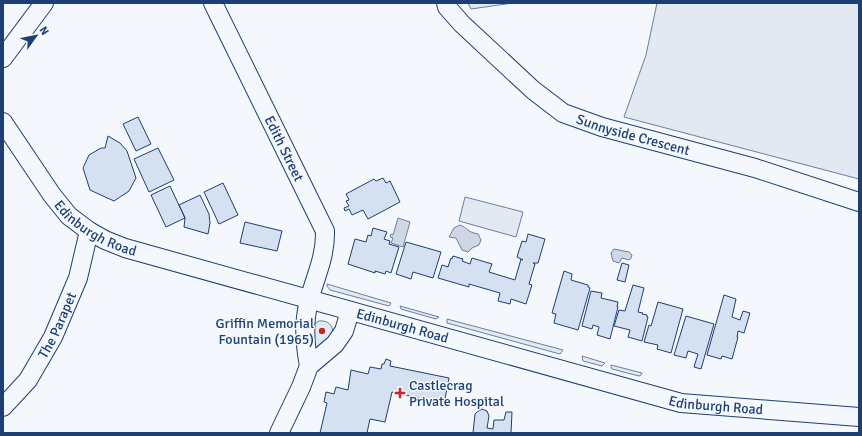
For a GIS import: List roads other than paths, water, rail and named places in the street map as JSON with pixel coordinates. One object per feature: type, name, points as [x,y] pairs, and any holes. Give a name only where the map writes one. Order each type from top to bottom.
[{"type":"street","points":[[3,58],[44,3]]},
{"type":"street","name":"Edith Street","points":[[212,3],[325,231],[324,252],[306,316],[304,339],[309,366]]},
{"type":"street","name":"Sunnyside Crescent","points":[[446,3],[447,7],[462,24],[533,90],[564,113],[602,127],[755,168],[859,202]]},
{"type":"street","name":"Edinburgh Road","points":[[3,122],[60,206],[69,216],[89,231],[125,248],[681,403],[859,417]]},
{"type":"street","name":"The Parapet","points":[[3,407],[28,380],[53,337],[78,278],[89,231]]},
{"type":"street","points":[[279,433],[301,387],[309,366],[335,344],[344,331],[350,311]]},
{"type":"place","name":"Griffin Memorial Fountain (1965)","points":[[322,331]]},
{"type":"place","name":"Castlecrag Private Hospital","points":[[400,393]]}]
